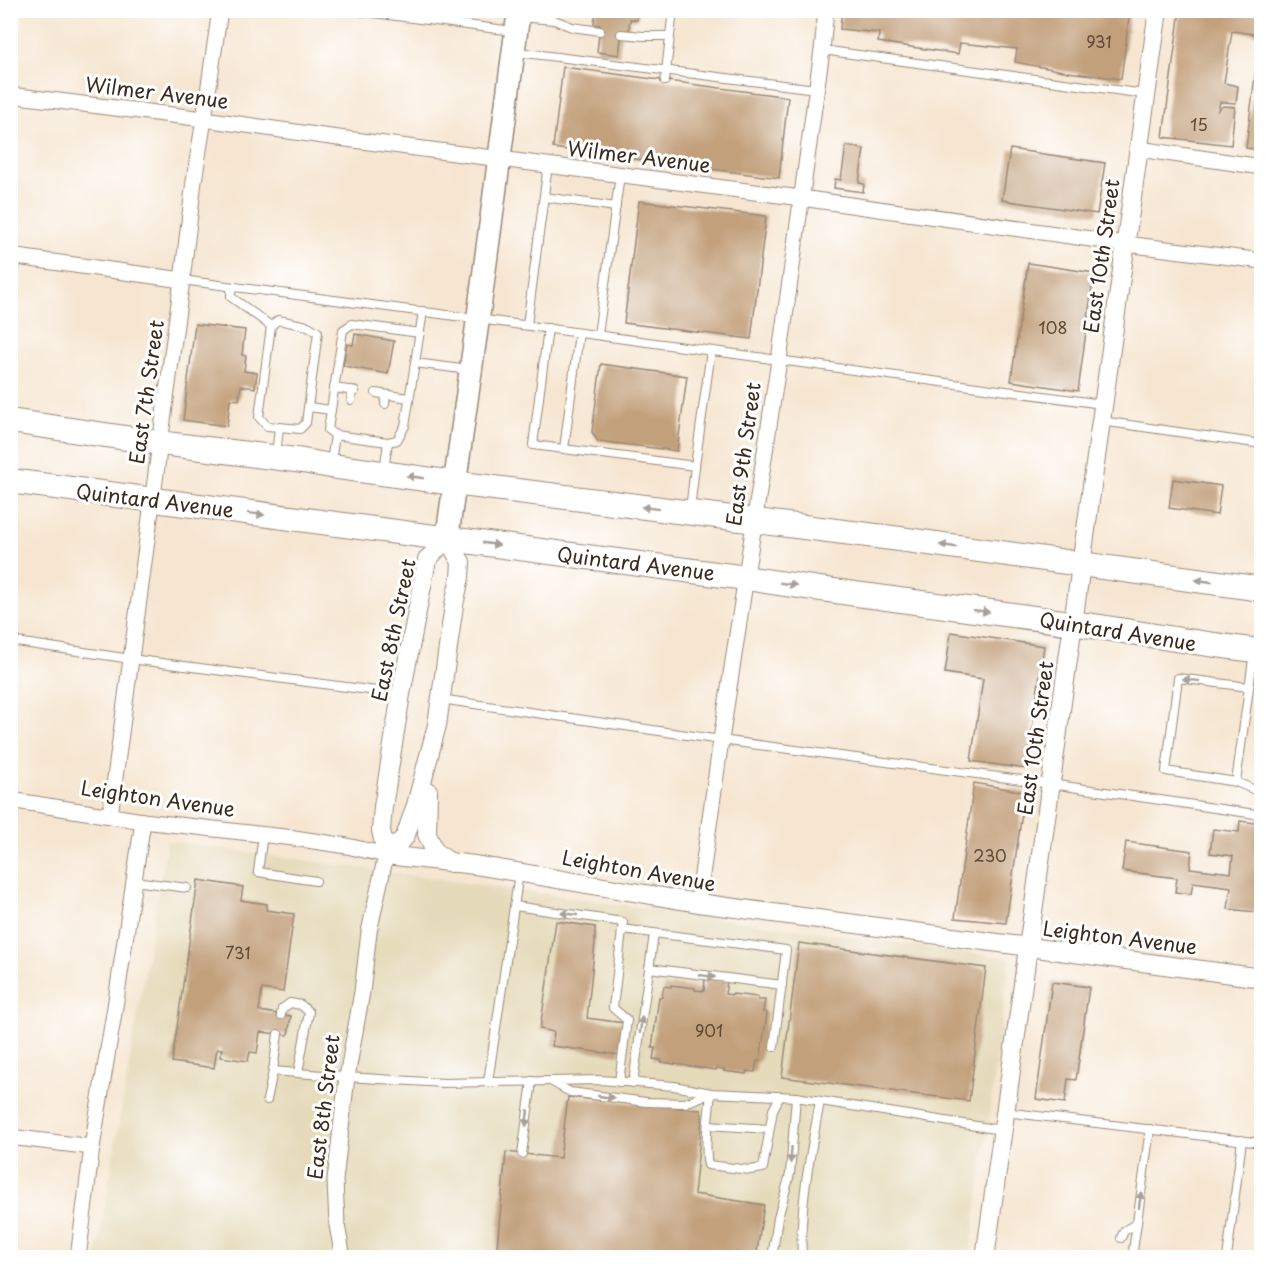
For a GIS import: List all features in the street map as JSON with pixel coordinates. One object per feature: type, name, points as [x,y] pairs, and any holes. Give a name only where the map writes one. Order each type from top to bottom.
[{"type":"highway","points":[[10,421],[454,483],[1081,563],[1262,589]]},
{"type":"highway","name":"Quintard Avenue","points":[[10,481],[746,578],[1258,651]]},
{"type":"main road","points":[[447,538],[517,28]]},
{"type":"street","name":"East 7th Street","points":[[110,815],[194,181],[220,10]]},
{"type":"street","name":"East 9th Street","points":[[698,903],[779,360],[826,10]]},
{"type":"street","name":"East 10th Street","points":[[985,1257],[1158,10]]},
{"type":"street","name":"Wilmer Avenue","points":[[10,95],[801,198],[1262,261]]},
{"type":"street","points":[[1139,149],[1262,167]]},
{"type":"street","points":[[10,256],[182,280]]},
{"type":"street","points":[[386,855],[405,837],[437,725],[461,562],[447,538]]},
{"type":"street","name":"East 8th Street","points":[[343,1257],[337,1225],[335,1180],[347,1077],[362,992],[369,932],[386,855],[381,830],[383,807],[401,694],[427,560],[447,538]]},
{"type":"street","points":[[429,756],[427,834],[435,852],[451,862]]},
{"type":"street","name":"Leighton Avenue","points":[[10,800],[143,821],[347,846],[386,855],[475,865],[698,903],[1262,978]]},
{"type":"street","points":[[78,1257],[92,1147],[116,1007],[143,821]]},
{"type":"street","points":[[10,1137],[92,1147]]},
{"type":"lane","points":[[350,10],[517,28],[666,70],[816,89]]},
{"type":"lane","points":[[665,81],[674,10]]},
{"type":"lane","points":[[517,28],[554,20],[572,27],[600,31]]},
{"type":"lane","points":[[621,34],[670,36]]},
{"type":"lane","points":[[822,50],[1147,94]]},
{"type":"lane","points":[[527,325],[548,165]]},
{"type":"lane","points":[[598,335],[620,175]]},
{"type":"lane","points":[[544,197],[616,207]]},
{"type":"lane","points":[[182,280],[779,360],[1102,412],[1262,444]]},
{"type":"lane","points":[[231,287],[231,297],[271,326]]},
{"type":"lane","points":[[420,333],[352,324],[343,330],[328,430],[335,435],[346,434],[388,442],[397,441],[405,426],[420,333],[423,311]]},
{"type":"lane","points":[[278,320],[308,326],[318,332],[308,407],[306,423],[300,429],[267,426],[259,417],[271,326],[278,320]]},
{"type":"lane","points":[[549,328],[533,445],[695,466]]},
{"type":"lane","points":[[564,449],[579,333]]},
{"type":"lane","points":[[689,513],[711,351]]},
{"type":"lane","points":[[415,363],[471,370]]},
{"type":"lane","points":[[334,388],[354,390],[351,400]]},
{"type":"lane","points":[[375,393],[409,398]]},
{"type":"lane","points":[[386,395],[386,404]]},
{"type":"lane","points":[[308,407],[331,410]]},
{"type":"lane","points":[[276,457],[279,427]]},
{"type":"lane","points":[[331,466],[335,435]]},
{"type":"lane","points":[[384,473],[388,442]]},
{"type":"lane","points":[[10,641],[401,694]]},
{"type":"lane","points":[[1236,782],[1250,687],[1258,651]]},
{"type":"lane","points":[[1250,687],[1178,678],[1166,771],[1236,782],[1262,793]]},
{"type":"lane","points":[[441,699],[1262,815]]},
{"type":"lane","points":[[263,834],[258,872],[316,881]]},
{"type":"lane","points":[[488,1082],[519,872]]},
{"type":"lane","points":[[134,880],[187,888]]},
{"type":"lane","points":[[515,906],[623,922],[613,1008],[627,1020],[619,1082]]},
{"type":"lane","points":[[622,929],[786,950],[774,1047]]},
{"type":"lane","points":[[633,1083],[654,934]]},
{"type":"lane","points":[[649,968],[782,985]]},
{"type":"lane","points":[[281,1015],[282,1009],[290,1003],[301,1005],[309,1012],[298,1073]]},
{"type":"lane","points":[[267,1100],[278,1034]]},
{"type":"lane","points":[[273,1071],[443,1083],[601,1080],[674,1086],[711,1093],[796,1097],[1003,1131]]},
{"type":"lane","points":[[522,1154],[532,1081]]},
{"type":"lane","points":[[551,1081],[570,1092],[646,1102],[685,1103],[711,1093]]},
{"type":"lane","points":[[711,1093],[708,1165],[750,1170],[763,1168],[773,1110],[780,1096]]},
{"type":"lane","points":[[772,1257],[778,1218],[790,1174],[796,1097]]},
{"type":"lane","points":[[802,1257],[803,1202],[820,1101]]},
{"type":"lane","points":[[1005,1112],[1262,1143]]},
{"type":"lane","points":[[708,1125],[769,1129]]},
{"type":"lane","points":[[1132,1257],[1150,1129]]},
{"type":"lane","points":[[1227,1257],[1242,1140]]},
{"type":"lane","points":[[1121,1238],[1124,1231],[1137,1223]]},
{"type":"shaded area","points":[[167,841],[1010,959],[970,1257],[96,1258]]},
{"type":"building","points":[[596,10],[639,10],[637,20],[630,19],[629,31],[622,31],[619,55],[597,52],[600,25],[594,24]]},
{"type":"building","points":[[842,10],[1130,10],[1121,79],[1015,62],[1017,49],[960,43],[958,54],[878,42],[879,33],[840,29]]},
{"type":"building","points":[[1180,10],[1239,10],[1262,13],[1262,150],[1246,148],[1260,35],[1232,31],[1224,83],[1238,86],[1236,103],[1220,102],[1218,110],[1223,106],[1235,107],[1231,145],[1163,137]]},
{"type":"building","points":[[563,67],[788,97],[779,178],[553,148]]},
{"type":"building","points":[[846,146],[864,149],[859,183],[864,184],[863,192],[834,188],[835,179],[841,180]]},
{"type":"building","points":[[1010,149],[1105,163],[1097,214],[1002,200]]},
{"type":"building","points":[[639,201],[766,216],[751,339],[624,323]]},
{"type":"building","points":[[1028,263],[1094,273],[1078,391],[1011,381]]},
{"type":"building","points":[[195,324],[245,330],[242,355],[246,356],[244,371],[257,373],[255,388],[241,386],[239,400],[230,399],[227,426],[183,420]]},
{"type":"building","points":[[355,334],[394,341],[388,374],[343,366],[347,344],[353,345]]},
{"type":"building","points":[[601,364],[687,376],[677,451],[598,441],[592,432]]},
{"type":"building","points":[[1173,479],[1221,486],[1217,515],[1169,508]]},
{"type":"building","points":[[951,632],[1044,646],[1026,769],[971,761],[983,679],[945,673]]},
{"type":"building","points":[[974,783],[1025,792],[1006,923],[955,918]]},
{"type":"building","points":[[1240,821],[1262,824],[1262,871],[1256,912],[1228,909],[1231,887],[1193,882],[1191,894],[1175,892],[1177,878],[1122,871],[1126,842],[1192,851],[1190,868],[1231,873],[1233,856],[1210,853],[1213,829],[1239,832]]},
{"type":"building","points":[[198,880],[243,887],[241,900],[267,904],[266,910],[294,914],[283,992],[262,989],[259,1011],[291,1016],[288,1035],[260,1032],[257,1053],[250,1052],[248,1061],[220,1057],[222,1049],[217,1049],[214,1068],[172,1062]]},
{"type":"building","points":[[556,921],[595,927],[587,1018],[624,1023],[619,1055],[552,1046],[554,1032],[540,1029]]},
{"type":"building","points":[[799,943],[986,968],[969,1101],[782,1077]]},
{"type":"building","points":[[705,978],[727,981],[725,994],[758,997],[758,1000],[765,1000],[763,1012],[767,1013],[760,1061],[757,1061],[755,1072],[747,1071],[746,1074],[653,1059],[655,1048],[652,1048],[659,997],[662,997],[664,986],[695,988],[695,990],[704,991]]},
{"type":"building","points":[[1052,982],[1089,987],[1076,1080],[1068,1079],[1065,1103],[1036,1099]]},
{"type":"building","points":[[568,1097],[701,1110],[694,1194],[764,1205],[756,1258],[496,1258],[506,1152],[560,1158]]}]
